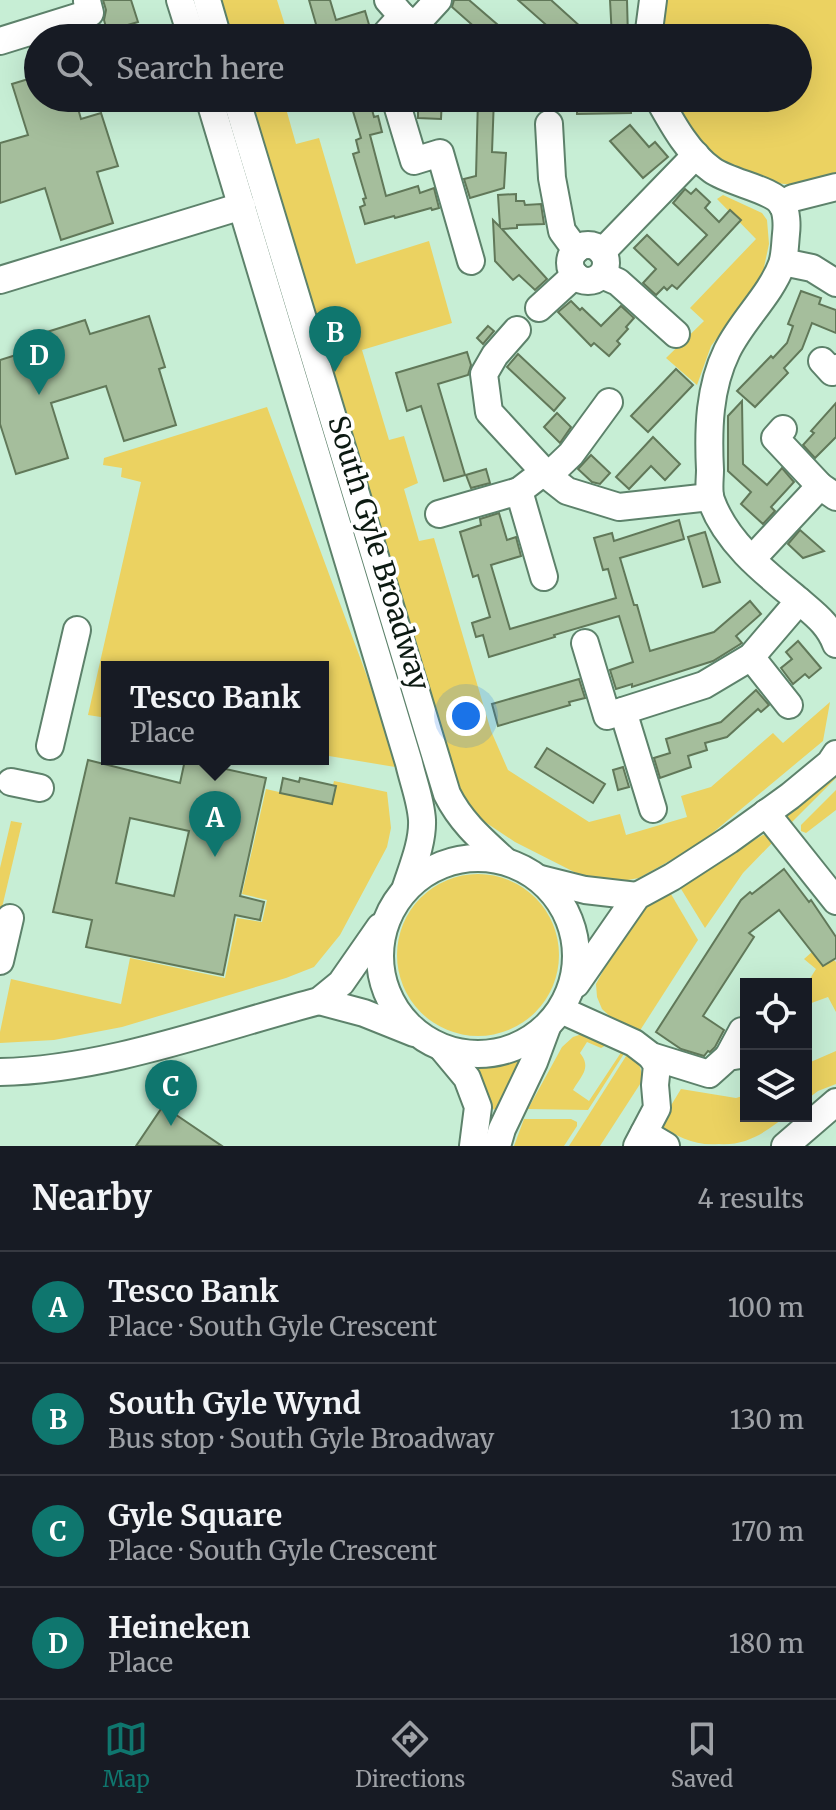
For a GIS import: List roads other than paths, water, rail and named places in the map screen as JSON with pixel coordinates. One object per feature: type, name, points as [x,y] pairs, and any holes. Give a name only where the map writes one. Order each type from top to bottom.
[{"type":"street","points":[[180,0],[188,24]]},
{"type":"street","points":[[207,0],[214,24]]},
{"type":"street","points":[[409,20],[438,0]]},
{"type":"street","points":[[649,24],[653,0]]},
{"type":"street","points":[[55,24],[90,13],[87,1]]},
{"type":"street","points":[[0,41],[24,34]]},
{"type":"street","name":"South Gyle Broadway","points":[[213,112],[419,803],[422,823],[405,890]]},
{"type":"street","name":"South Gyle Broadway","points":[[240,112],[447,794],[457,813],[475,834],[504,860]]},
{"type":"street","points":[[399,112],[414,161],[440,153],[471,261]]},
{"type":"street","points":[[666,112],[696,155],[713,171],[768,192],[782,205],[787,225],[783,262],[772,285],[744,321],[726,352],[714,386],[708,426],[710,497],[726,532],[752,559],[819,616],[836,644]]},
{"type":"street","points":[[549,124],[552,178],[562,231],[589,263],[618,282],[676,334]]},
{"type":"street","points":[[539,308],[589,263],[696,155]]},
{"type":"street","points":[[782,205],[793,198],[836,187]]},
{"type":"street","points":[[0,280],[242,206]]},
{"type":"street","points":[[783,262],[812,268],[836,283]]},
{"type":"street","points":[[517,330],[495,355],[484,374],[489,412],[567,491],[619,507],[710,497]]},
{"type":"street","points":[[439,514],[519,491],[547,473],[578,446],[609,402]]},
{"type":"street","points":[[752,559],[828,491],[775,438],[783,429]]},
{"type":"street","points":[[519,491],[544,577]]},
{"type":"street","points":[[615,713],[704,685],[751,657],[799,601]]},
{"type":"street","points":[[50,746],[77,630]]},
{"type":"street","points":[[585,643],[653,809]]},
{"type":"street","points":[[751,657],[789,705]]},
{"type":"street","points":[[319,1001],[364,1013],[470,1055],[498,1053],[525,1044],[560,1010],[637,896],[672,877],[766,813],[830,763],[836,754]]},
{"type":"street","points":[[11,782],[40,788]]},
{"type":"street","points":[[766,813],[836,901]]},
{"type":"street","points":[[0,1072],[49,1069],[124,1054],[319,1001],[341,983],[405,890],[425,872],[450,861],[477,857],[504,860],[541,879],[562,903],[574,931],[577,961],[560,1010],[502,1129],[497,1146]]},
{"type":"street","points":[[541,879],[585,890],[637,896]]},
{"type":"street","points":[[8,957],[10,918]]},
{"type":"street","points":[[387,918],[380,944],[380,970],[388,996],[401,1018],[431,1042],[467,1078],[478,1107],[473,1146]]},
{"type":"street","points":[[560,1010],[634,1043],[651,1056],[657,1065],[657,1108],[649,1142]]},
{"type":"street","points":[[651,1056],[709,1074],[739,1047]]},
{"type":"street","points":[[785,1146],[836,1102]]},
{"type":"place","name":"South Gyle Wynd","points":[[335,372]]},
{"type":"place","name":"Heineken","points":[[39,395]]},
{"type":"place","name":"Tesco Bank","points":[[215,857]]},
{"type":"place","name":"Gyle Square","points":[[171,1126]]}]
